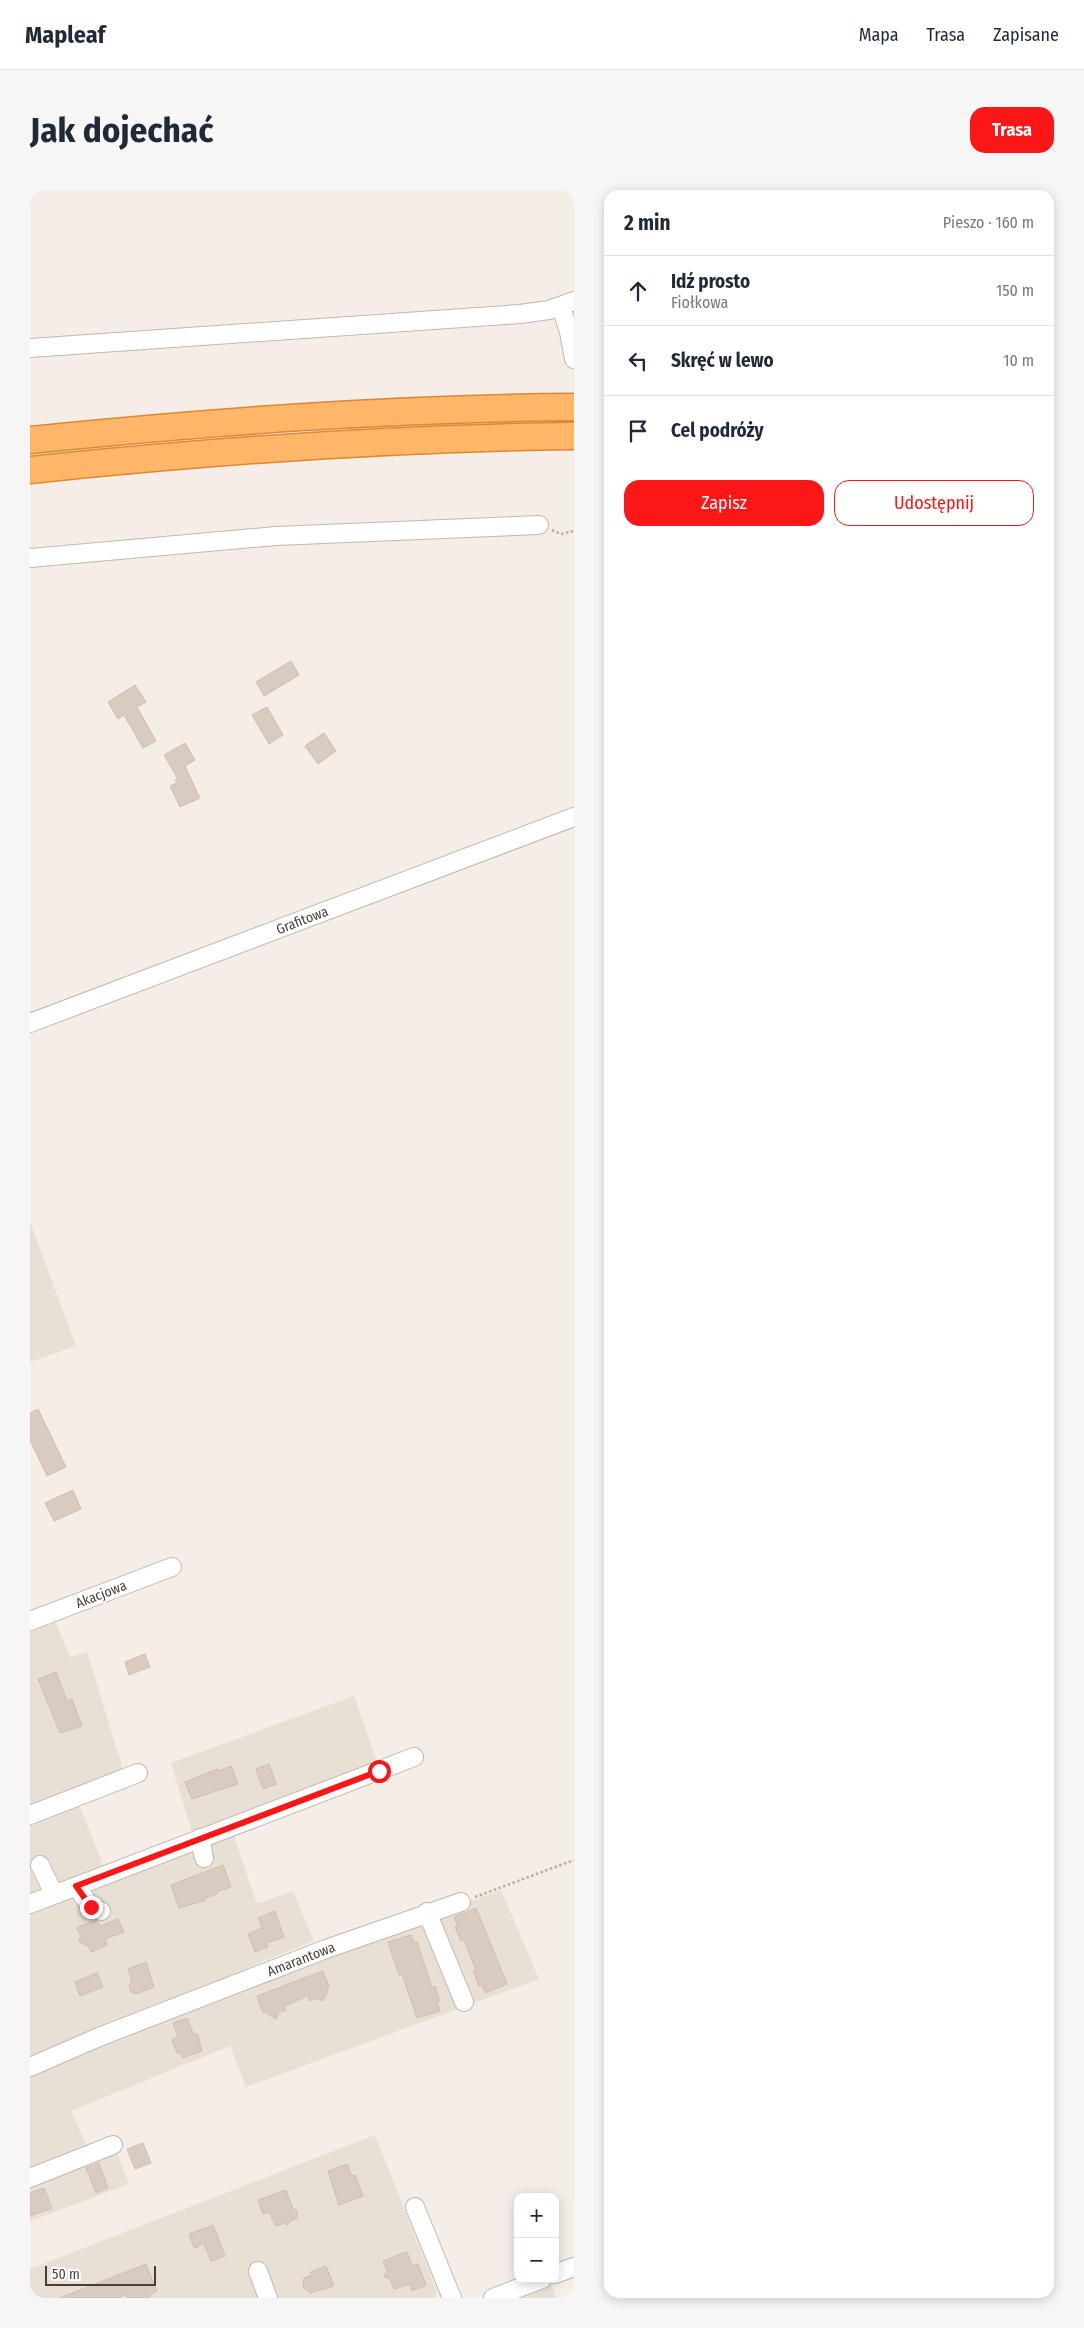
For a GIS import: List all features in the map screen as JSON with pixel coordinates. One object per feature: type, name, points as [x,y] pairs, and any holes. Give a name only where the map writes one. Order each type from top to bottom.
[{"type":"highway","points":[[30,440],[231,422],[386,413],[574,407]]},
{"type":"highway","points":[[30,470],[233,452],[397,442],[574,436]]},
{"type":"street","points":[[30,348],[520,314],[567,304],[569,332],[574,359]]},
{"type":"street","points":[[231,422],[233,452]]},
{"type":"street","points":[[30,558],[276,536],[539,525]]},
{"type":"street","name":"Grafitowa","points":[[30,1023],[574,817]]},
{"type":"street","name":"Akacjowa","points":[[30,1621],[172,1567]]},
{"type":"street","points":[[30,1904],[414,1757]]},
{"type":"street","points":[[30,1814],[138,1773]]},
{"type":"street","points":[[200,1838],[204,1858]]},
{"type":"street","points":[[40,1865],[54,1894]]},
{"type":"street","points":[[76,1886],[91,1907],[101,1911]]},
{"type":"street","name":"Amarantowa","points":[[30,2067],[99,2037],[427,1912],[461,1902]]},
{"type":"street","points":[[427,1912],[464,2002]]},
{"type":"street","points":[[30,2178],[113,2145]]},
{"type":"street","points":[[415,2207],[452,2298]]},
{"type":"street","points":[[559,2273],[574,2267]]},
{"type":"street","points":[[258,2271],[268,2298]]},
{"type":"street","points":[[493,2298],[532,2283]]},
{"type":"path","points":[[539,525],[561,534],[574,531]]},
{"type":"path","points":[[461,1902],[574,1860]]},
{"type":"shaded area","points":[[30,1222],[76,1346],[30,1362]]},
{"type":"shaded area","points":[[52,1613],[70,1657],[87,1652],[125,1776],[30,1812],[30,1622]]},
{"type":"shaded area","points":[[354,1696],[379,1767],[193,1835],[171,1763]]},
{"type":"shaded area","points":[[77,1799],[105,1870],[30,1899],[30,1817]]},
{"type":"shaded area","points":[[232,1830],[257,1904],[293,1891],[314,1941],[265,1960],[186,1999],[30,2065],[30,1913]]},
{"type":"shaded area","points":[[501,1890],[539,1979],[246,2087],[230,2046],[71,2111],[89,2151],[115,2147],[129,2184],[30,2221],[30,2073],[355,1943]]},
{"type":"shaded area","points":[[375,2135],[437,2292],[434,2298],[30,2298],[30,2269]]},
{"type":"shaded area","points":[[540,2283],[550,2283],[556,2298],[504,2298]]},
{"type":"green space","points":[[574,416],[574,427],[349,435],[349,425]]},
{"type":"green space","points":[[120,441],[121,452],[30,461],[30,450]]},
{"type":"building","points":[[291,661],[299,675],[264,696],[256,682]]},
{"type":"building","points":[[135,685],[146,702],[137,707],[156,741],[143,748],[124,715],[118,719],[108,702]]},
{"type":"building","points":[[267,707],[283,735],[269,744],[252,715]]},
{"type":"building","points":[[324,733],[336,751],[318,764],[305,746]]},
{"type":"building","points":[[185,743],[195,760],[185,766],[200,798],[180,807],[170,786],[177,783],[175,780],[178,779],[164,755]]},
{"type":"building","points":[[38,1409],[66,1467],[47,1476],[30,1440],[30,1413]]},
{"type":"building","points":[[73,1490],[81,1509],[54,1521],[45,1503]]},
{"type":"building","points":[[145,1654],[150,1667],[129,1675],[125,1662]]},
{"type":"building","points":[[56,1672],[67,1701],[72,1699],[82,1726],[60,1733],[38,1679]]},
{"type":"building","points":[[269,1764],[276,1784],[263,1789],[256,1769]]},
{"type":"building","points":[[231,1766],[238,1784],[192,1799],[185,1782],[217,1769],[218,1771]]},
{"type":"building","points":[[223,1865],[231,1887],[216,1892],[217,1894],[205,1898],[206,1900],[179,1908],[171,1885]]},
{"type":"building","points":[[476,1908],[507,1984],[485,1993],[482,1985],[479,1986],[473,1971],[476,1970],[464,1940],[461,1941],[455,1927],[458,1926],[454,1917]]},
{"type":"building","points":[[275,1911],[284,1937],[267,1943],[268,1947],[255,1952],[248,1934],[262,1928],[258,1918]]},
{"type":"building","points":[[118,1919],[124,1932],[105,1939],[107,1945],[91,1952],[89,1947],[78,1941],[81,1937],[77,1928],[96,1920],[100,1926]]},
{"type":"building","points":[[411,1935],[414,1943],[417,1942],[432,1987],[435,1986],[440,2001],[437,2002],[440,2011],[417,2018],[402,1974],[399,1975],[388,1942]]},
{"type":"building","points":[[146,1962],[154,1987],[136,1994],[131,1992],[129,1986],[132,1980],[128,1969]]},
{"type":"building","points":[[323,1971],[329,1987],[323,2001],[317,1998],[310,2001],[308,1996],[284,2006],[286,2010],[279,2012],[276,2019],[265,2012],[263,2013],[257,1996]]},
{"type":"building","points":[[97,1973],[103,1987],[80,1996],[75,1982]]},
{"type":"building","points":[[187,2018],[193,2033],[198,2035],[202,2051],[183,2058],[180,2052],[177,2053],[172,2040],[178,2037],[173,2023]]},
{"type":"building","points":[[143,2143],[151,2163],[135,2169],[127,2149]]},
{"type":"building","points":[[99,2163],[108,2188],[96,2193],[86,2168]]},
{"type":"building","points":[[347,2164],[352,2176],[355,2175],[363,2196],[339,2205],[328,2171]]},
{"type":"building","points":[[44,2188],[52,2208],[30,2216],[30,2193]]},
{"type":"building","points":[[286,2190],[293,2209],[297,2211],[297,2218],[290,2221],[287,2225],[284,2223],[276,2226],[269,2212],[263,2214],[258,2200]]},
{"type":"building","points":[[213,2225],[225,2256],[211,2261],[204,2244],[194,2248],[189,2234]]},
{"type":"building","points":[[407,2252],[412,2266],[418,2264],[426,2285],[412,2291],[410,2284],[394,2289],[390,2279],[384,2277],[387,2271],[383,2261]]},
{"type":"building","points":[[146,2264],[157,2291],[149,2295],[150,2298],[128,2298],[126,2295],[117,2298],[60,2298]]},
{"type":"building","points":[[326,2266],[334,2286],[310,2293],[303,2287],[304,2278],[312,2275],[311,2272]]},
{"type":"route","points":[[91,1907],[76,1886],[379,1771]]}]
